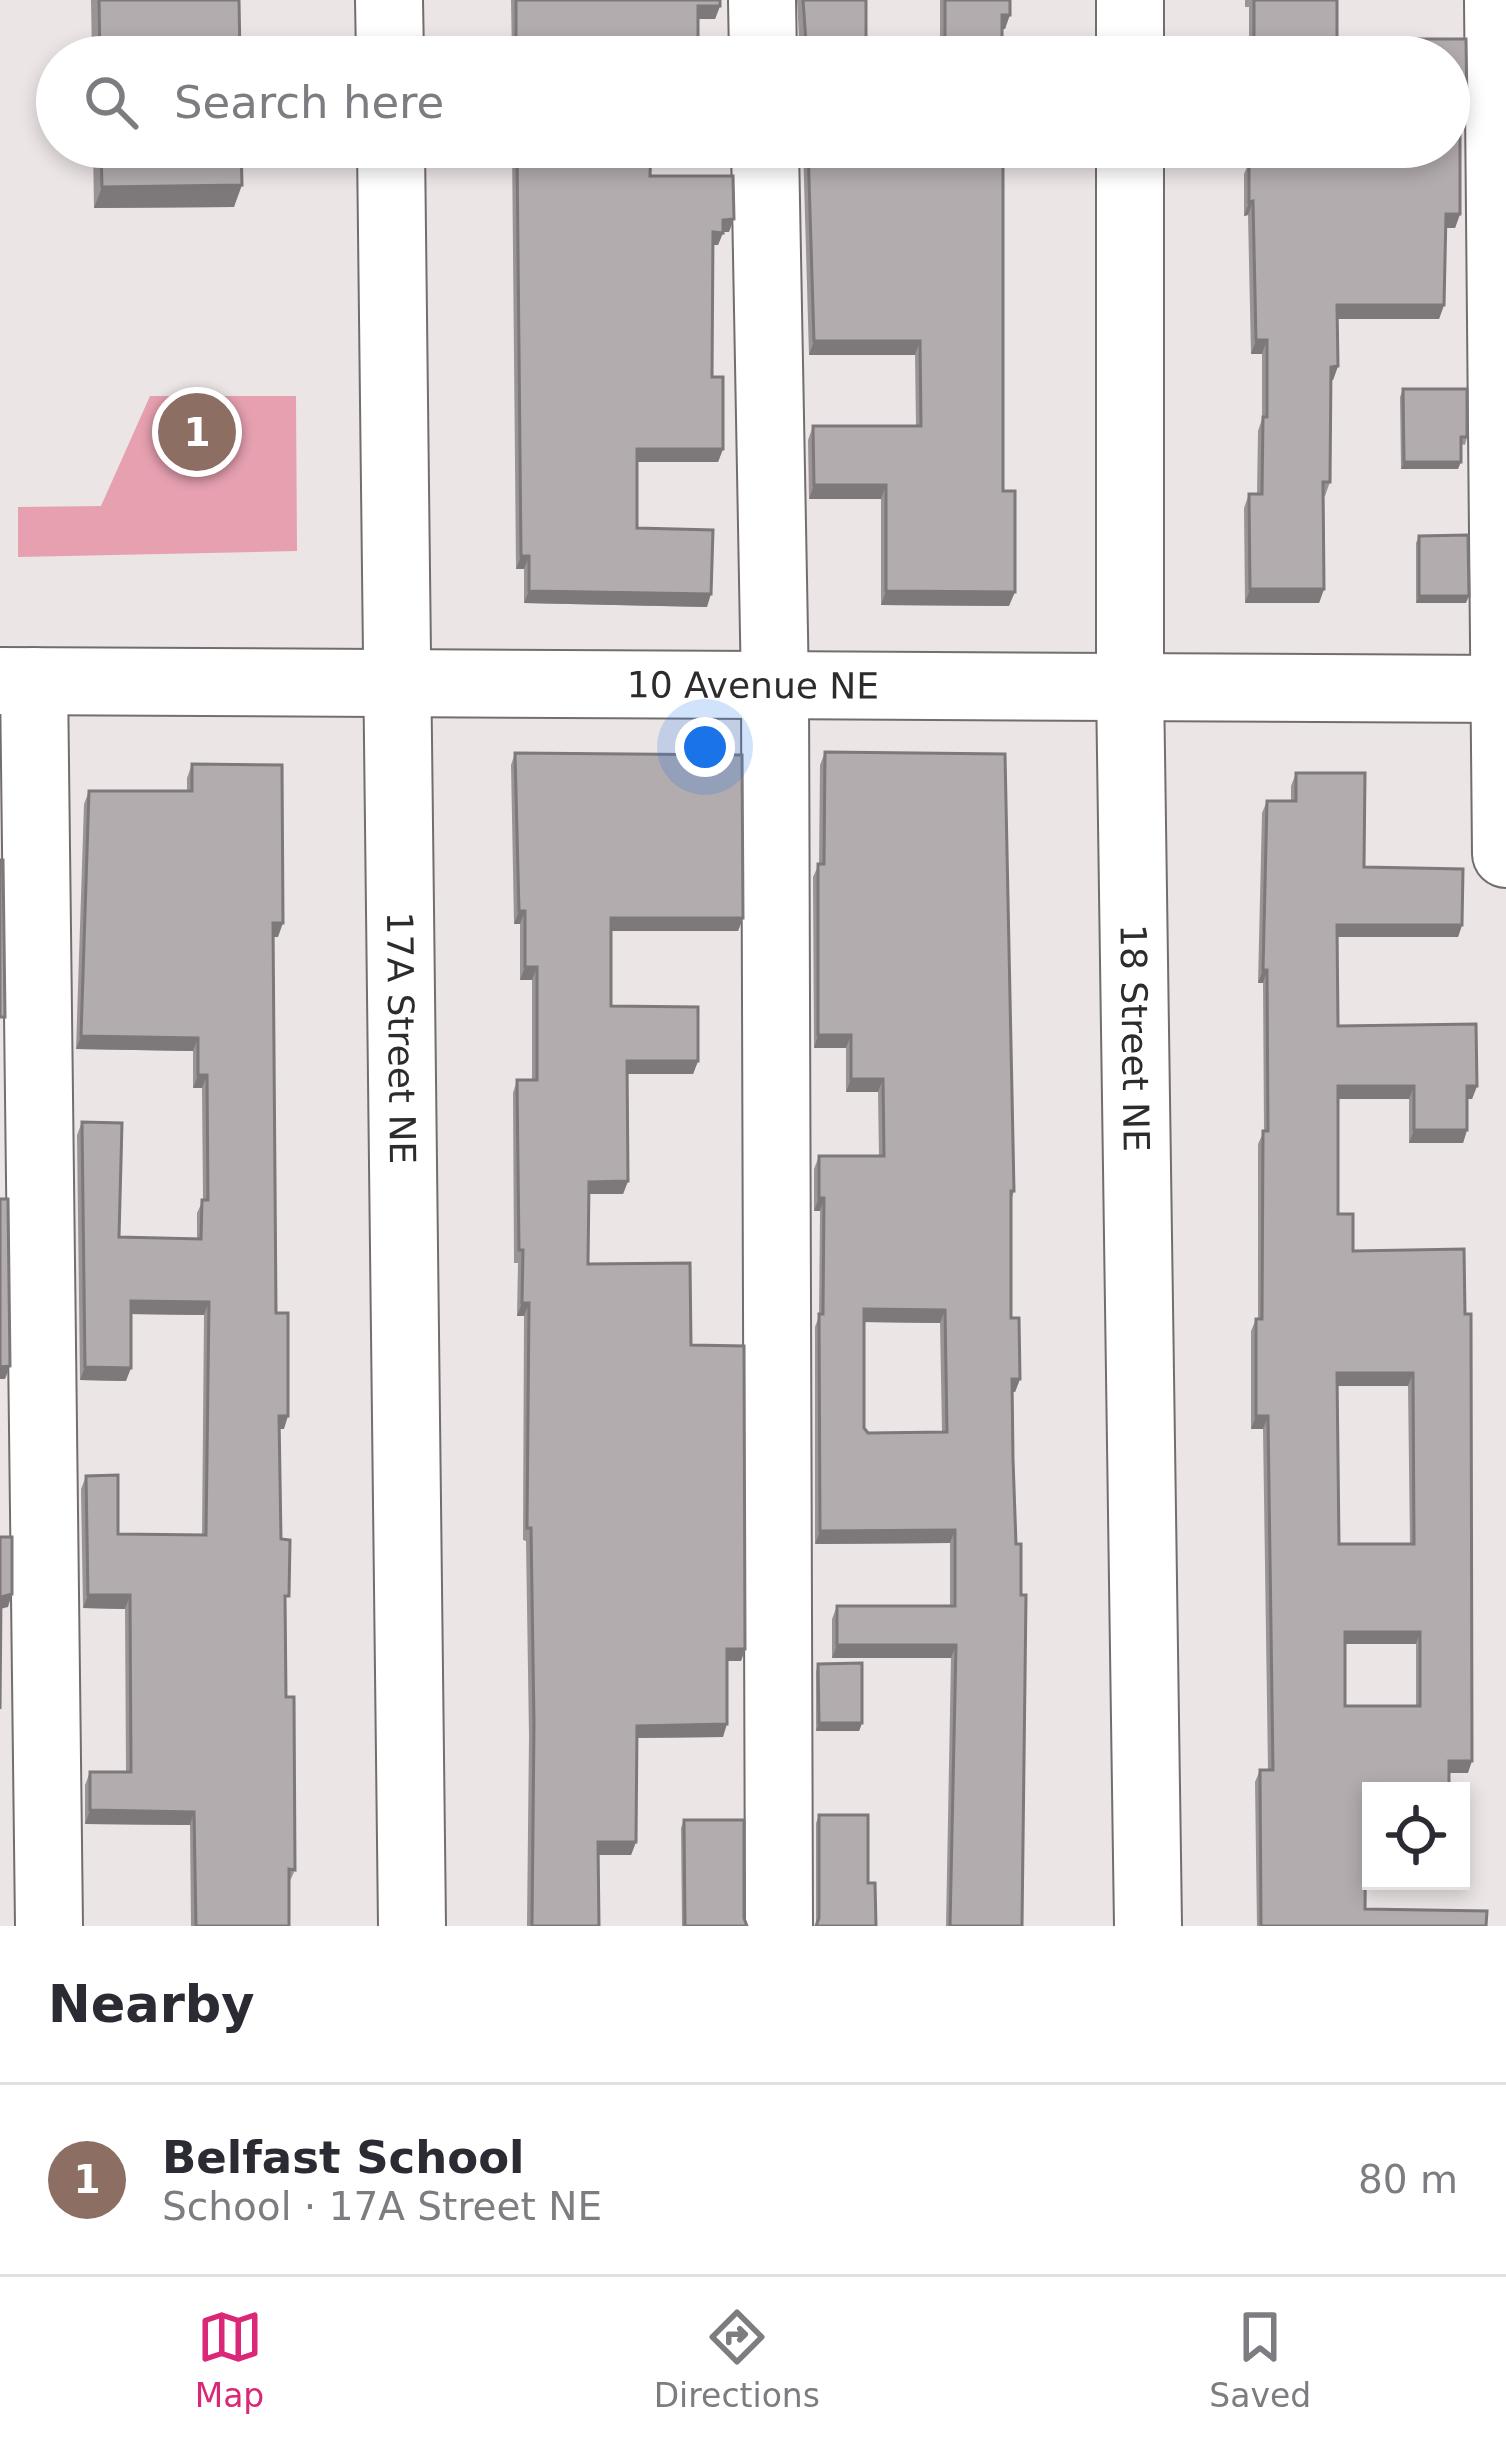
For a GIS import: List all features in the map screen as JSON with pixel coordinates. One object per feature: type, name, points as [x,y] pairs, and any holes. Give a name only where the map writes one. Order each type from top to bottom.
[{"type":"street","points":[[389,0],[390,36]]},
{"type":"street","points":[[762,0],[763,36]]},
{"type":"street","points":[[1130,0],[1130,36]]},
{"type":"street","points":[[1498,0],[1506,854]]},
{"type":"street","name":"17A Street NE","points":[[391,168],[412,1926]]},
{"type":"street","points":[[765,168],[775,688],[779,1926]]},
{"type":"street","name":"18 Street NE","points":[[1130,168],[1130,685],[1148,1926]]},
{"type":"street","points":[[17,682],[49,1926]]},
{"type":"street","name":"10 Avenue NE","points":[[17,682],[1504,689]]},
{"type":"shaded area","points":[[150,396],[296,396],[297,551],[18,557],[18,507],[101,506]]},
{"type":"building","points":[[99,0],[239,0],[240,36],[100,36]]},
{"type":"building","points":[[516,0],[720,0],[720,6],[698,6],[698,36],[516,36]]},
{"type":"building","points":[[803,0],[866,0],[866,36],[806,36]]},
{"type":"building","points":[[945,0],[1010,0],[1010,15],[1002,15],[1002,36],[945,36]]},
{"type":"building","points":[[1254,0],[1337,0],[1337,36],[1254,36]]},
{"type":"building","points":[[102,168],[242,168],[242,185],[102,187]]},
{"type":"building","points":[[517,168],[650,168],[650,176],[733,176],[734,219],[723,220],[723,233],[713,232],[712,377],[723,377],[723,449],[637,449],[637,528],[713,530],[711,594],[529,591],[529,556],[521,556]]},
{"type":"building","points":[[809,168],[1003,168],[1003,491],[1015,491],[1015,592],[886,591],[886,485],[814,485],[813,426],[921,426],[920,341],[814,341]]},
{"type":"building","points":[[1249,168],[1460,168],[1460,214],[1446,214],[1444,305],[1337,305],[1330,482],[1323,482],[1324,589],[1250,589],[1249,494],[1262,494],[1267,340],[1256,340],[1253,201],[1249,202]]},
{"type":"building","points":[[1403,389],[1467,389],[1467,437],[1461,437],[1461,462],[1404,462]]},
{"type":"building","points":[[1468,535],[1469,596],[1419,596],[1419,536]]},
{"type":"building","points":[[825,752],[1005,754],[1014,1191],[1011,1318],[1019,1318],[1020,1379],[1012,1379],[1013,1459],[1016,1544],[1021,1544],[1021,1595],[1026,1595],[1022,1926],[950,1926],[956,1645],[837,1645],[837,1606],[955,1606],[955,1530],[820,1531],[819,1314],[823,1314],[824,1198],[819,1198],[819,1156],[884,1156],[883,1079],[851,1079],[851,1035],[818,1035],[818,864],[824,864]],"holes":[[[864,1309],[945,1310],[947,1432],[868,1433],[864,1428]]]},
{"type":"building","points":[[515,753],[742,755],[743,918],[611,918],[611,1006],[698,1007],[698,1061],[627,1061],[628,1181],[589,1182],[588,1264],[690,1263],[691,1345],[744,1346],[745,1649],[727,1649],[727,1724],[637,1726],[636,1842],[598,1842],[599,1926],[532,1926],[529,1303],[522,1303],[523,1250],[519,1250],[517,1080],[537,1080],[537,967],[525,967],[525,911],[519,911]]},
{"type":"building","points":[[192,764],[282,765],[283,923],[273,923],[276,1313],[288,1313],[288,1416],[279,1416],[281,1539],[290,1540],[286,1697],[294,1697],[295,1870],[289,1869],[289,1926],[196,1926],[194,1812],[90,1810],[90,1772],[131,1772],[130,1595],[88,1595],[86,1476],[118,1475],[118,1534],[206,1535],[209,1302],[131,1301],[131,1368],[85,1367],[82,1122],[122,1123],[119,1237],[201,1239],[202,1200],[208,1200],[207,1075],[198,1075],[198,1038],[81,1036],[89,791],[192,791]]},
{"type":"building","points":[[1296,773],[1365,773],[1364,867],[1463,869],[1462,925],[1337,925],[1338,1026],[1476,1024],[1477,1086],[1467,1086],[1467,1130],[1414,1130],[1414,1086],[1338,1086],[1338,1214],[1353,1214],[1353,1251],[1464,1249],[1465,1314],[1471,1314],[1472,1761],[1449,1761],[1449,1782],[1362,1782],[1362,1890],[1365,1909],[1487,1911],[1486,1926],[1261,1926],[1260,1770],[1273,1770],[1268,1416],[1256,1416],[1256,1319],[1262,1319],[1263,1131],[1268,1131],[1267,970],[1263,970],[1267,801],[1296,801]],"holes":[[[1337,1373],[1413,1373],[1414,1544],[1339,1544]],[[1345,1632],[1420,1632],[1420,1706],[1345,1706]]]},
{"type":"building","points":[[3,860],[5,1017],[0,1017]]},
{"type":"building","points":[[0,1199],[8,1199],[10,1366],[0,1367]]},
{"type":"building","points":[[0,1537],[12,1537],[12,1594],[1,1597],[0,1709]]},
{"type":"building","points":[[862,1663],[862,1723],[819,1723],[818,1664]]},
{"type":"building","points":[[819,1815],[868,1815],[868,1883],[875,1883],[876,1926],[816,1926]]},
{"type":"building","points":[[684,1820],[744,1820],[747,1926],[685,1926]]},
{"type":"place","name":"Belfast School","points":[[197,432]]}]
